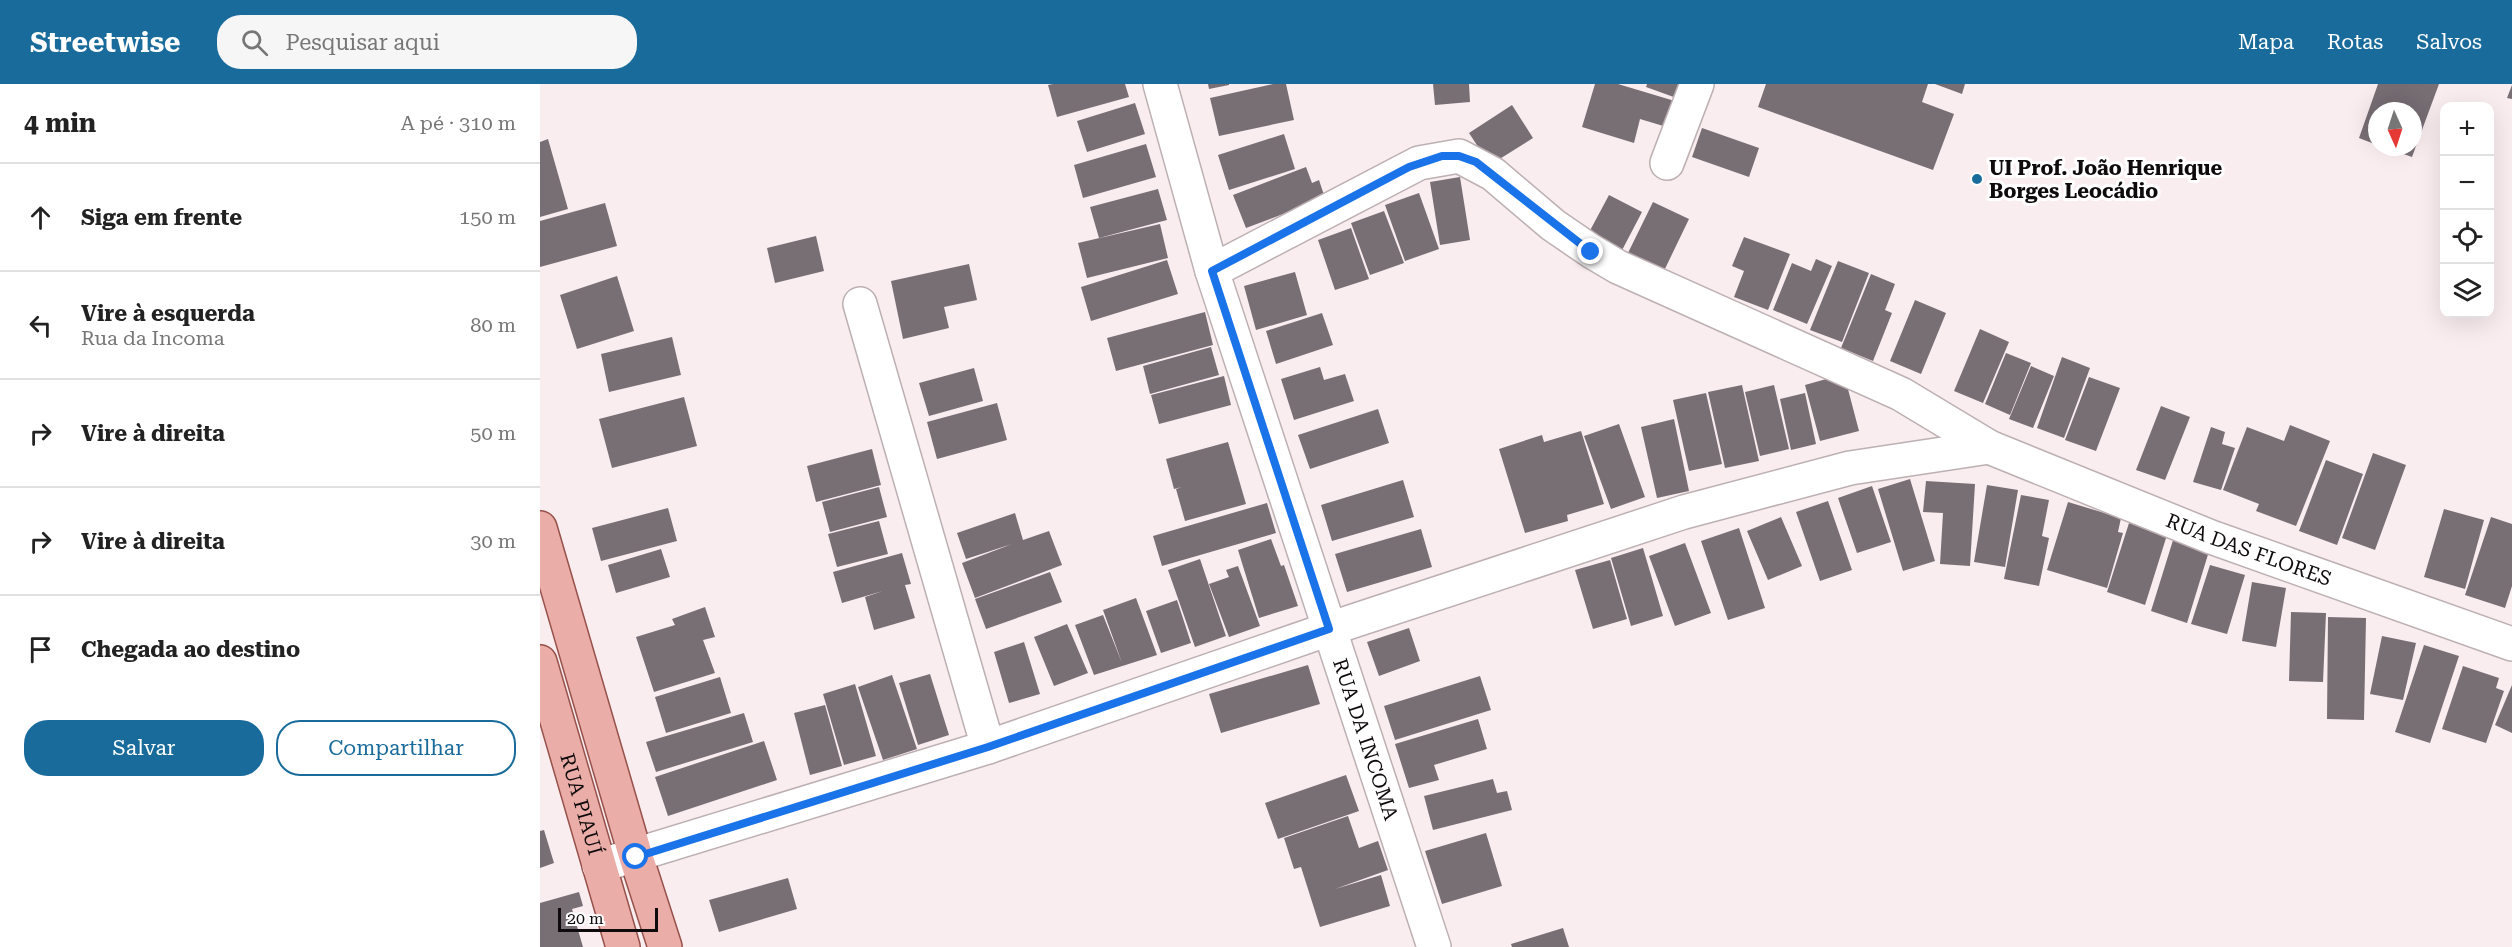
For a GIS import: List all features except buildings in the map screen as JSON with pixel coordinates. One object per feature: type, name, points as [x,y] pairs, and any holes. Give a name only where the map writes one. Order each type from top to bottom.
[{"type":"main road","points":[[540,528],[636,857],[665,947]]},
{"type":"main road","name":"RUA PIAUÍ","points":[[540,662],[623,947]]},
{"type":"street","name":"RUA DA INCOMA","points":[[1160,84],[1212,271],[1434,947]]},
{"type":"street","points":[[1667,163],[1697,84]]},
{"type":"street","name":"RUA DAS FLORES","points":[[1212,271],[1409,167],[1430,159],[1459,156],[1493,174],[1553,225],[1591,252],[1618,267],[1891,389],[1989,447],[2211,537],[2512,644]]},
{"type":"street","points":[[860,304],[988,747]]},
{"type":"street","points":[[599,867],[988,747],[1329,629],[1684,512],[1850,468],[1989,447]]},
{"type":"place","name":"UI Prof. João Henrique Borges Leocádio","points":[[1977,179]]},
{"type":"route","points":[[636,857],[988,747],[1329,629],[1212,271],[1409,167],[1442,156],[1459,156],[1476,162],[1553,225],[1591,252]]}]
